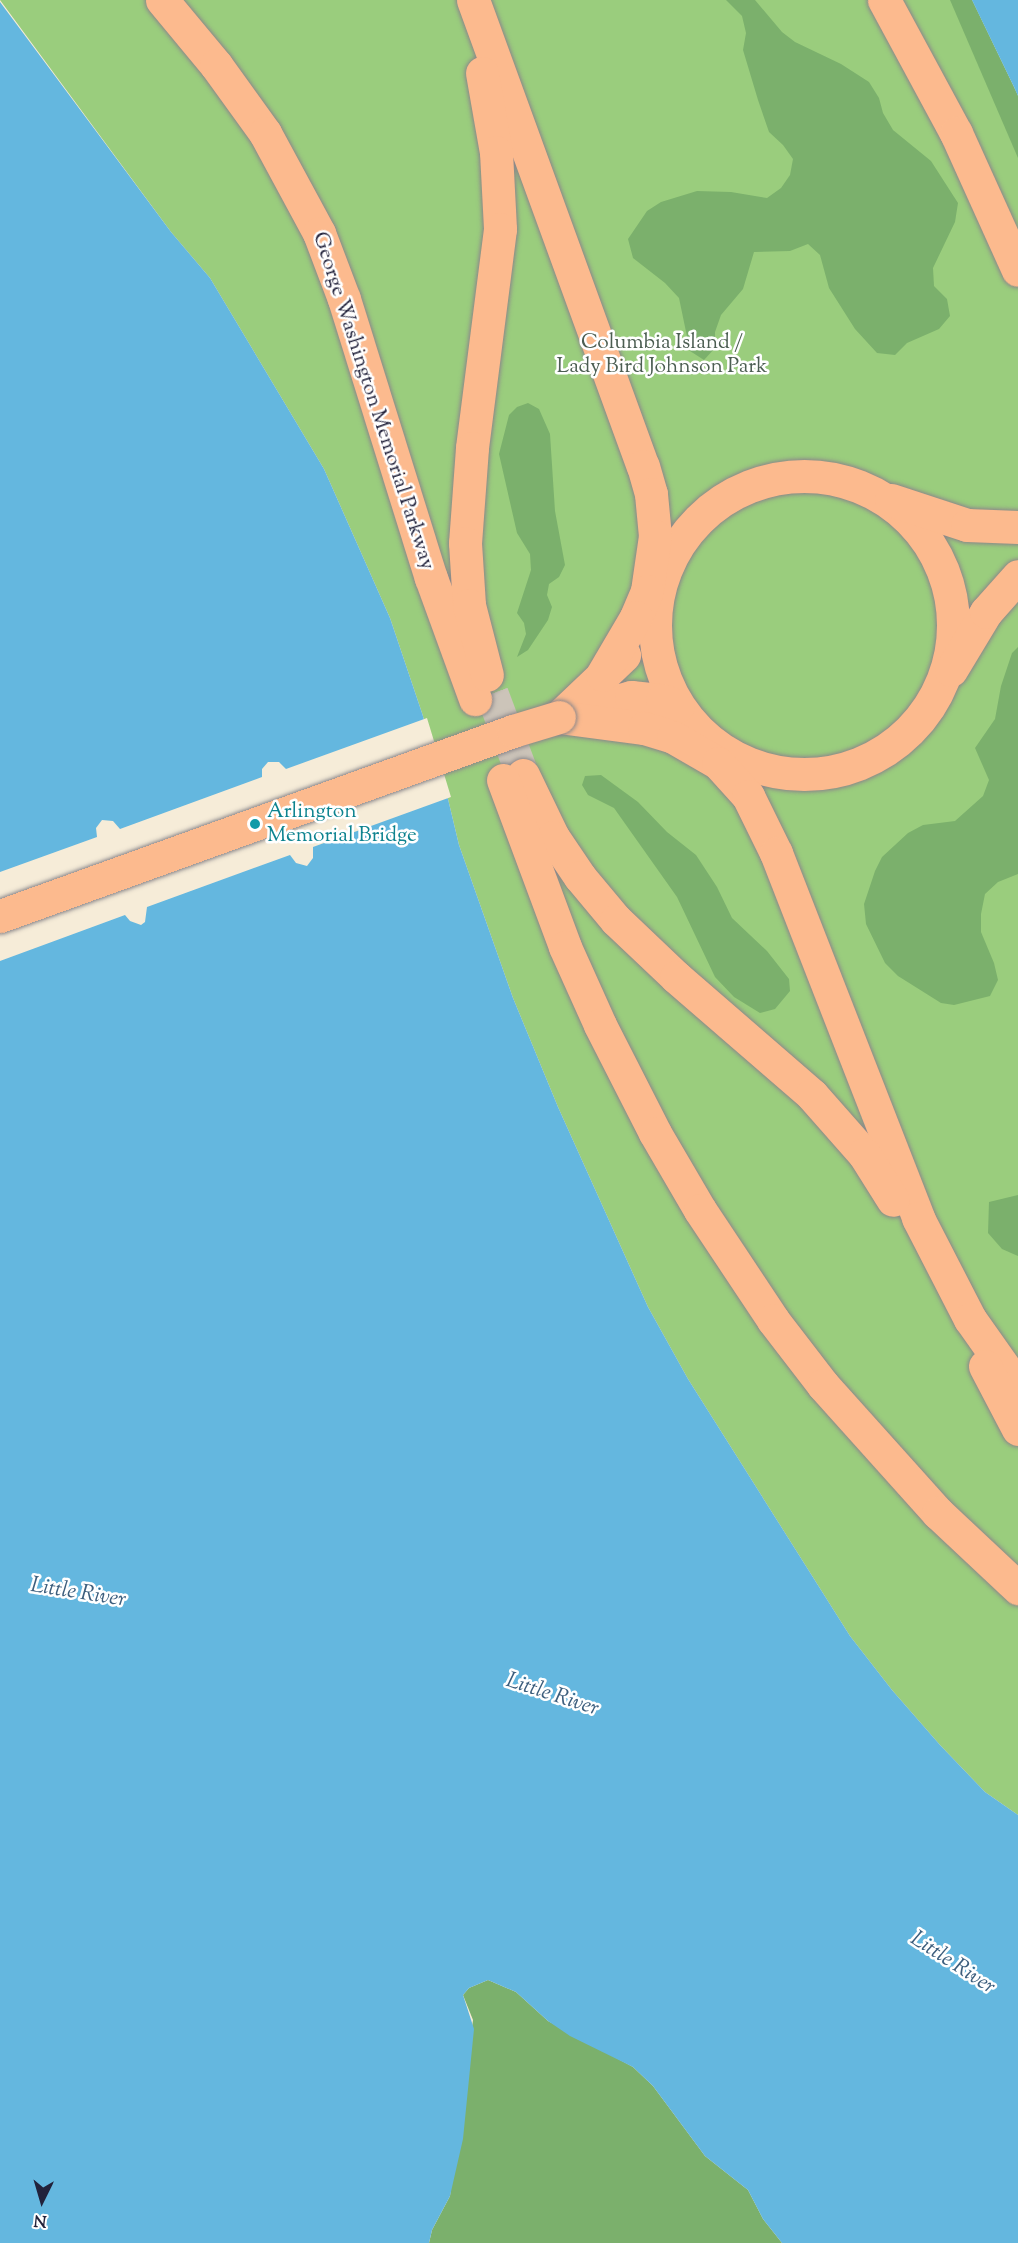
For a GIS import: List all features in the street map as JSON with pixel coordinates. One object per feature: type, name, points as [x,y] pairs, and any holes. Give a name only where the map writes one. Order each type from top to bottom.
[{"type":"main road","name":"George Washington Memorial Parkway","points":[[162,0],[216,65],[265,133],[319,233],[344,299],[431,578],[483,696],[465,563],[469,474],[497,258],[500,213],[496,152],[473,0]]},
{"type":"main road","points":[[473,0],[633,440],[653,508],[652,566],[636,617],[602,675]]},
{"type":"main road","points":[[884,0],[956,133],[1018,270]]},
{"type":"main road","points":[[633,440],[659,479],[678,541]]},
{"type":"main road","points":[[559,717],[641,637],[649,624],[678,541],[700,515],[724,496],[752,484],[782,476],[812,474],[842,479],[886,498],[967,525],[1018,527]]},
{"type":"main road","points":[[886,498],[918,533],[942,583],[949,608],[950,633],[942,685]]},
{"type":"main road","points":[[727,752],[751,762],[791,771],[835,772],[857,768],[878,759],[908,737],[925,717],[986,612],[1018,576]]},
{"type":"main road","points":[[661,592],[659,650],[678,706],[704,735],[727,752],[757,786],[769,807],[774,825],[776,853]]},
{"type":"main road","points":[[0,916],[513,731],[631,698],[656,699],[678,706]]},
{"type":"main road","points":[[559,717],[657,731],[705,754],[731,775],[743,790],[756,809],[776,853],[918,1218],[970,1319],[1018,1387]]},
{"type":"main road","points":[[945,1272],[906,1224],[876,1172],[823,1107],[616,920],[580,877],[513,776],[561,937],[600,1025],[655,1133],[717,1236],[773,1320],[830,1393],[938,1513],[1018,1588]]},
{"type":"main road","points":[[970,1319],[989,1377],[1018,1429]]},
{"type":"green space","name":"Columbia Island / Lady Bird Johnson Park","points":[[0,0],[972,0],[1018,96],[1018,1815],[985,1792],[940,1745],[892,1690],[850,1636],[688,1379],[648,1307],[558,1107],[513,998],[459,845],[448,799],[422,713],[390,618],[324,469],[210,278],[171,232]]},
{"type":"green space","points":[[726,0],[755,0],[782,32],[795,42],[841,64],[869,82],[893,130],[931,161],[958,203],[955,222],[933,268],[934,286],[947,299],[950,316],[939,329],[907,343],[895,355],[877,353],[855,329],[829,288],[820,255],[808,244],[790,251],[754,252],[743,289],[721,315],[715,332],[715,348],[704,360],[690,351],[679,298],[665,283],[633,258],[628,239],[647,211],[661,202],[697,191],[731,192],[767,198],[781,188],[790,175],[793,159],[783,145],[769,132],[758,100],[743,50],[746,33],[742,16]]},
{"type":"green space","points":[[950,0],[972,0],[1018,96],[1018,158]]},
{"type":"green space","points":[[528,403],[539,409],[550,434],[555,511],[565,565],[559,577],[549,584],[547,595],[552,607],[548,620],[528,650],[517,657],[526,634],[524,623],[517,613],[531,570],[530,554],[517,533],[499,454],[509,415],[517,407]]},
{"type":"green space","points":[[1018,647],[1018,874],[998,882],[985,894],[981,914],[981,932],[994,963],[998,980],[990,996],[954,1005],[941,1003],[898,976],[885,963],[866,924],[864,904],[882,857],[908,833],[923,825],[955,821],[983,796],[989,780],[975,748],[995,719],[1001,686],[1012,653]]},
{"type":"green space","points":[[601,775],[638,802],[667,832],[696,855],[717,887],[732,918],[767,951],[789,979],[790,991],[775,1009],[760,1013],[734,997],[715,977],[677,897],[614,808],[588,795],[582,785],[585,776]]},
{"type":"green space","points":[[1018,1195],[1018,1256],[1002,1249],[988,1233],[989,1202]]},
{"type":"green space","points":[[488,1980],[516,1992],[548,2021],[633,2067],[653,2086],[705,2156],[748,2190],[763,2219],[782,2243],[429,2243],[432,2230],[450,2196],[473,2020],[463,1995],[469,1988]]},
{"type":"water","points":[[972,0],[1018,0],[1018,96],[1014,87]]},
{"type":"water","name":"Little River","points":[[0,2],[171,232],[210,278],[324,469],[390,618],[422,713],[448,799],[459,845],[513,998],[558,1107],[648,1307],[688,1379],[850,1636],[892,1690],[940,1745],[985,1792],[1018,1815],[1018,2243],[782,2243],[763,2219],[748,2190],[705,2156],[653,2086],[633,2067],[570,2036],[548,2021],[516,1992],[488,1980],[469,1988],[463,1995],[474,2029],[463,2139],[450,2196],[432,2230],[429,2243],[0,2243]]},
{"type":"pier","name":"Arlington Memorial Bridge","points":[[427,718],[451,797],[313,847],[313,858],[307,866],[296,863],[290,855],[147,907],[145,922],[141,925],[130,921],[125,915],[0,961],[0,872],[97,837],[96,828],[102,820],[113,821],[120,829],[262,777],[262,769],[268,762],[279,762],[286,769]]},
{"type":"tunnel","points":[[492,693],[522,773]]},
{"type":"place","name":"Arlington Memorial Bridge","points":[[255,824]]}]
